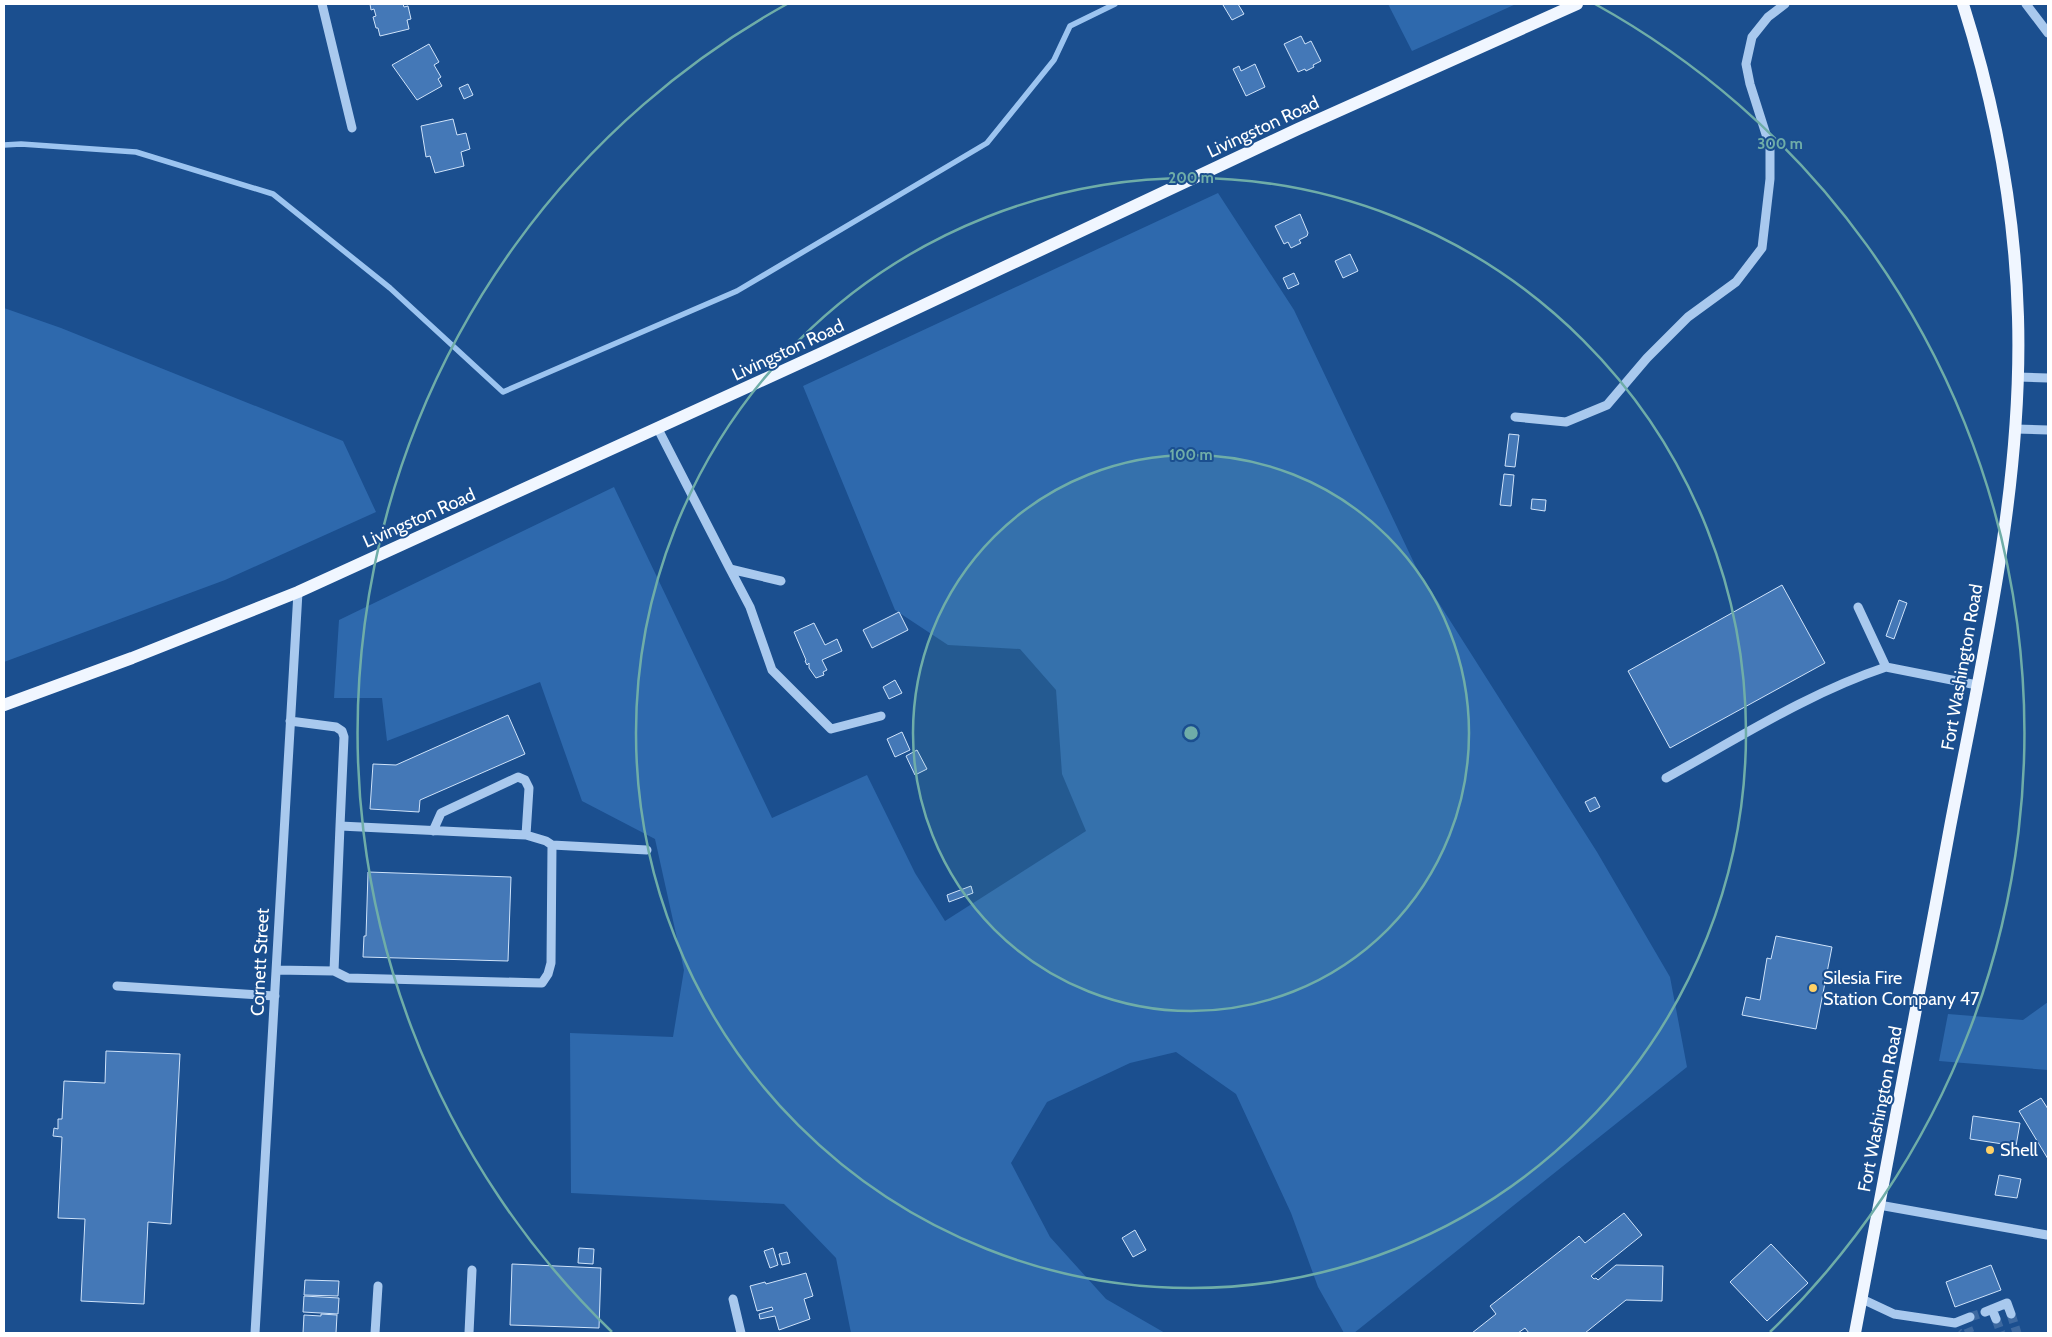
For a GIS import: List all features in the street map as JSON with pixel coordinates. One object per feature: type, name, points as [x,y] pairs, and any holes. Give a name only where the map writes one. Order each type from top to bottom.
[{"type":"main road","name":"Livingston Road","points":[[4,705],[132,658],[298,592],[658,429],[1298,129],[1577,4]]},
{"type":"main road","name":"Fort Washington Road","points":[[1855,1333],[1995,588],[2015,429],[2018,376],[2016,272],[2004,171],[1993,114],[1963,4]]},
{"type":"street","points":[[322,4],[352,128]]},
{"type":"street","points":[[1515,417],[1566,422],[1607,405],[1647,358],[1688,317],[1736,282],[1762,248],[1770,178],[1770,147],[1750,84],[1746,64],[1752,37],[1768,17],[1785,4]]},
{"type":"street","points":[[2026,4],[2048,33]]},
{"type":"street","points":[[2018,376],[2048,378]]},
{"type":"street","points":[[658,429],[750,607],[772,670],[831,729],[881,716]]},
{"type":"street","points":[[2015,429],[2048,430]]},
{"type":"street","points":[[730,569],[781,581]]},
{"type":"street","name":"Cornett Street","points":[[255,1333],[298,592]]},
{"type":"street","points":[[1858,607],[1886,667]]},
{"type":"street","points":[[1666,778],[1804,702],[1859,676],[1886,667],[1977,685]]},
{"type":"street","points":[[290,721],[336,728],[342,731],[344,737],[334,971]]},
{"type":"street","points":[[433,831],[441,812],[518,777],[525,780],[528,788],[526,835]]},
{"type":"street","points":[[340,826],[526,835],[546,841],[552,845],[647,850]]},
{"type":"street","points":[[276,970],[334,971],[348,978],[542,983],[552,963],[552,845]]},
{"type":"street","points":[[117,986],[275,996]]},
{"type":"street","points":[[1879,1205],[2047,1235]]},
{"type":"street","points":[[469,1333],[472,1270]]},
{"type":"street","points":[[375,1333],[378,1286]]},
{"type":"street","points":[[732,1299],[741,1333]]},
{"type":"street","points":[[1862,1299],[1894,1314],[1957,1328],[1968,1322]]},
{"type":"street","points":[[1996,1320],[1988,1310],[2007,1303],[2011,1314]]},
{"type":"shaded area","points":[[1388,4],[1516,4],[1412,51]]},
{"type":"shaded area","points":[[1218,193],[1294,310],[1416,567],[1597,852],[1670,977],[1687,1067],[1354,1333],[1344,1333],[1318,1287],[1291,1213],[1236,1094],[1176,1052],[1130,1063],[1047,1102],[1011,1163],[1050,1237],[1106,1299],[1165,1333],[851,1333],[836,1258],[784,1204],[571,1193],[570,1033],[673,1037],[684,970],[655,839],[582,801],[540,682],[387,741],[382,698],[334,698],[339,620],[614,487],[772,818],[867,775],[915,873],[945,921],[1086,831],[1062,774],[1056,690],[1020,649],[948,645],[895,610],[803,386]]},
{"type":"shaded area","points":[[4,308],[61,328],[343,441],[376,512],[225,580],[4,662]]},
{"type":"shaded area","points":[[2048,1002],[2048,1070],[1939,1061],[1948,1014],[2023,1020]]},
{"type":"building","points":[[370,4],[403,4],[404,7],[408,6],[411,19],[407,20],[409,29],[380,36],[373,17],[376,16],[374,9],[371,10]]},
{"type":"building","points":[[1238,4],[1244,14],[1232,20],[1223,5]]},
{"type":"building","points":[[1301,36],[1305,44],[1311,41],[1321,61],[1306,71],[1305,69],[1298,72],[1284,44]]},
{"type":"building","points":[[429,44],[439,62],[434,65],[441,77],[438,79],[442,86],[417,100],[392,65]]},
{"type":"building","points":[[1255,64],[1265,87],[1246,96],[1233,69],[1239,66],[1241,71]]},
{"type":"building","points":[[468,84],[473,95],[464,99],[459,88]]},
{"type":"building","points":[[453,119],[457,135],[466,133],[470,149],[461,152],[464,166],[435,173],[430,156],[426,157],[421,126]]},
{"type":"building","points":[[1300,214],[1308,233],[1307,236],[1299,240],[1301,243],[1291,248],[1288,242],[1284,244],[1275,226]]},
{"type":"building","points":[[1350,254],[1358,271],[1343,278],[1335,261]]},
{"type":"building","points":[[1294,273],[1299,284],[1288,289],[1283,278]]},
{"type":"building","points":[[1509,434],[1519,435],[1515,467],[1505,466]]},
{"type":"building","points":[[1504,474],[1514,475],[1511,506],[1500,505]]},
{"type":"building","points":[[1532,499],[1546,500],[1545,511],[1531,509]]},
{"type":"building","points":[[1782,585],[1825,663],[1670,748],[1628,671]]},
{"type":"building","points":[[1899,600],[1907,603],[1894,639],[1886,636]]},
{"type":"building","points":[[899,612],[908,630],[872,648],[863,630]]},
{"type":"building","points":[[814,623],[825,645],[837,639],[842,651],[822,660],[827,670],[823,672],[824,675],[816,678],[809,668],[809,663],[807,665],[805,661],[794,632]]},
{"type":"building","points":[[895,680],[902,693],[889,699],[883,687]]},
{"type":"building","points":[[508,715],[525,754],[420,800],[419,812],[370,809],[373,764],[396,765]]},
{"type":"building","points":[[902,732],[910,750],[895,757],[887,739]]},
{"type":"building","points":[[917,750],[927,769],[915,775],[906,756]]},
{"type":"building","points":[[1595,797],[1600,807],[1590,812],[1585,802]]},
{"type":"building","points":[[368,872],[511,877],[508,961],[363,957],[364,936],[366,936]]},
{"type":"building","points":[[971,886],[973,893],[949,902],[947,895]]},
{"type":"building","points":[[1776,936],[1832,947],[1816,1029],[1742,1015],[1746,997],[1760,1000],[1767,958],[1771,959]]},
{"type":"building","points":[[106,1051],[180,1054],[171,1224],[148,1222],[144,1304],[81,1301],[85,1219],[58,1218],[62,1137],[53,1136],[54,1128],[58,1129],[58,1119],[62,1119],[64,1081],[105,1083]]},
{"type":"building","points":[[2041,1098],[2048,1109],[2048,1159],[2019,1111]]},
{"type":"building","points":[[1973,1116],[2020,1123],[2016,1146],[1970,1139]]},
{"type":"building","points":[[1999,1175],[2021,1179],[2017,1198],[1995,1195]]},
{"type":"building","points":[[1624,1213],[1642,1235],[1591,1276],[1598,1280],[1616,1265],[1663,1266],[1662,1301],[1626,1300],[1585,1333],[1529,1333],[1525,1328],[1518,1333],[1472,1333],[1496,1314],[1490,1306],[1579,1236],[1585,1243]]},
{"type":"building","points":[[1135,1230],[1146,1250],[1133,1257],[1122,1238]]},
{"type":"building","points":[[1771,1244],[1808,1283],[1767,1321],[1730,1282]]},
{"type":"building","points":[[579,1248],[594,1249],[593,1264],[578,1263]]},
{"type":"building","points":[[773,1248],[778,1265],[770,1268],[764,1251]]},
{"type":"building","points":[[787,1252],[790,1263],[782,1265],[779,1254]]},
{"type":"building","points":[[512,1264],[601,1268],[599,1328],[510,1325]]},
{"type":"building","points":[[1991,1265],[2001,1290],[1955,1307],[1946,1282]]},
{"type":"building","points":[[806,1273],[813,1296],[804,1299],[810,1319],[779,1330],[775,1316],[760,1319],[759,1314],[773,1310],[772,1307],[757,1311],[750,1286],[765,1282],[766,1284]]},
{"type":"building","points":[[305,1280],[339,1281],[338,1296],[304,1295]]},
{"type":"building","points":[[304,1296],[339,1298],[338,1314],[303,1312]]},
{"type":"building","points":[[321,1314],[337,1315],[336,1333],[303,1333],[304,1315],[321,1316]]},
{"type":"waterway","points":[[4,145],[21,144],[136,152],[273,194],[390,288],[503,392],[737,291],[987,143],[1054,60],[1070,26],[1115,4]]},
{"type":"tunnel","points":[[1970,1317],[1985,1312]]},
{"type":"tunnel","points":[[2011,1314],[2017,1333]]},
{"type":"tunnel","points":[[1996,1319],[2001,1333]]},
{"type":"tunnel","points":[[1968,1328],[1970,1333]]},
{"type":"place","name":"Silesia Fire Station Company 47","points":[[1813,988]]},
{"type":"place","name":"Shell","points":[[1990,1150]]}]
